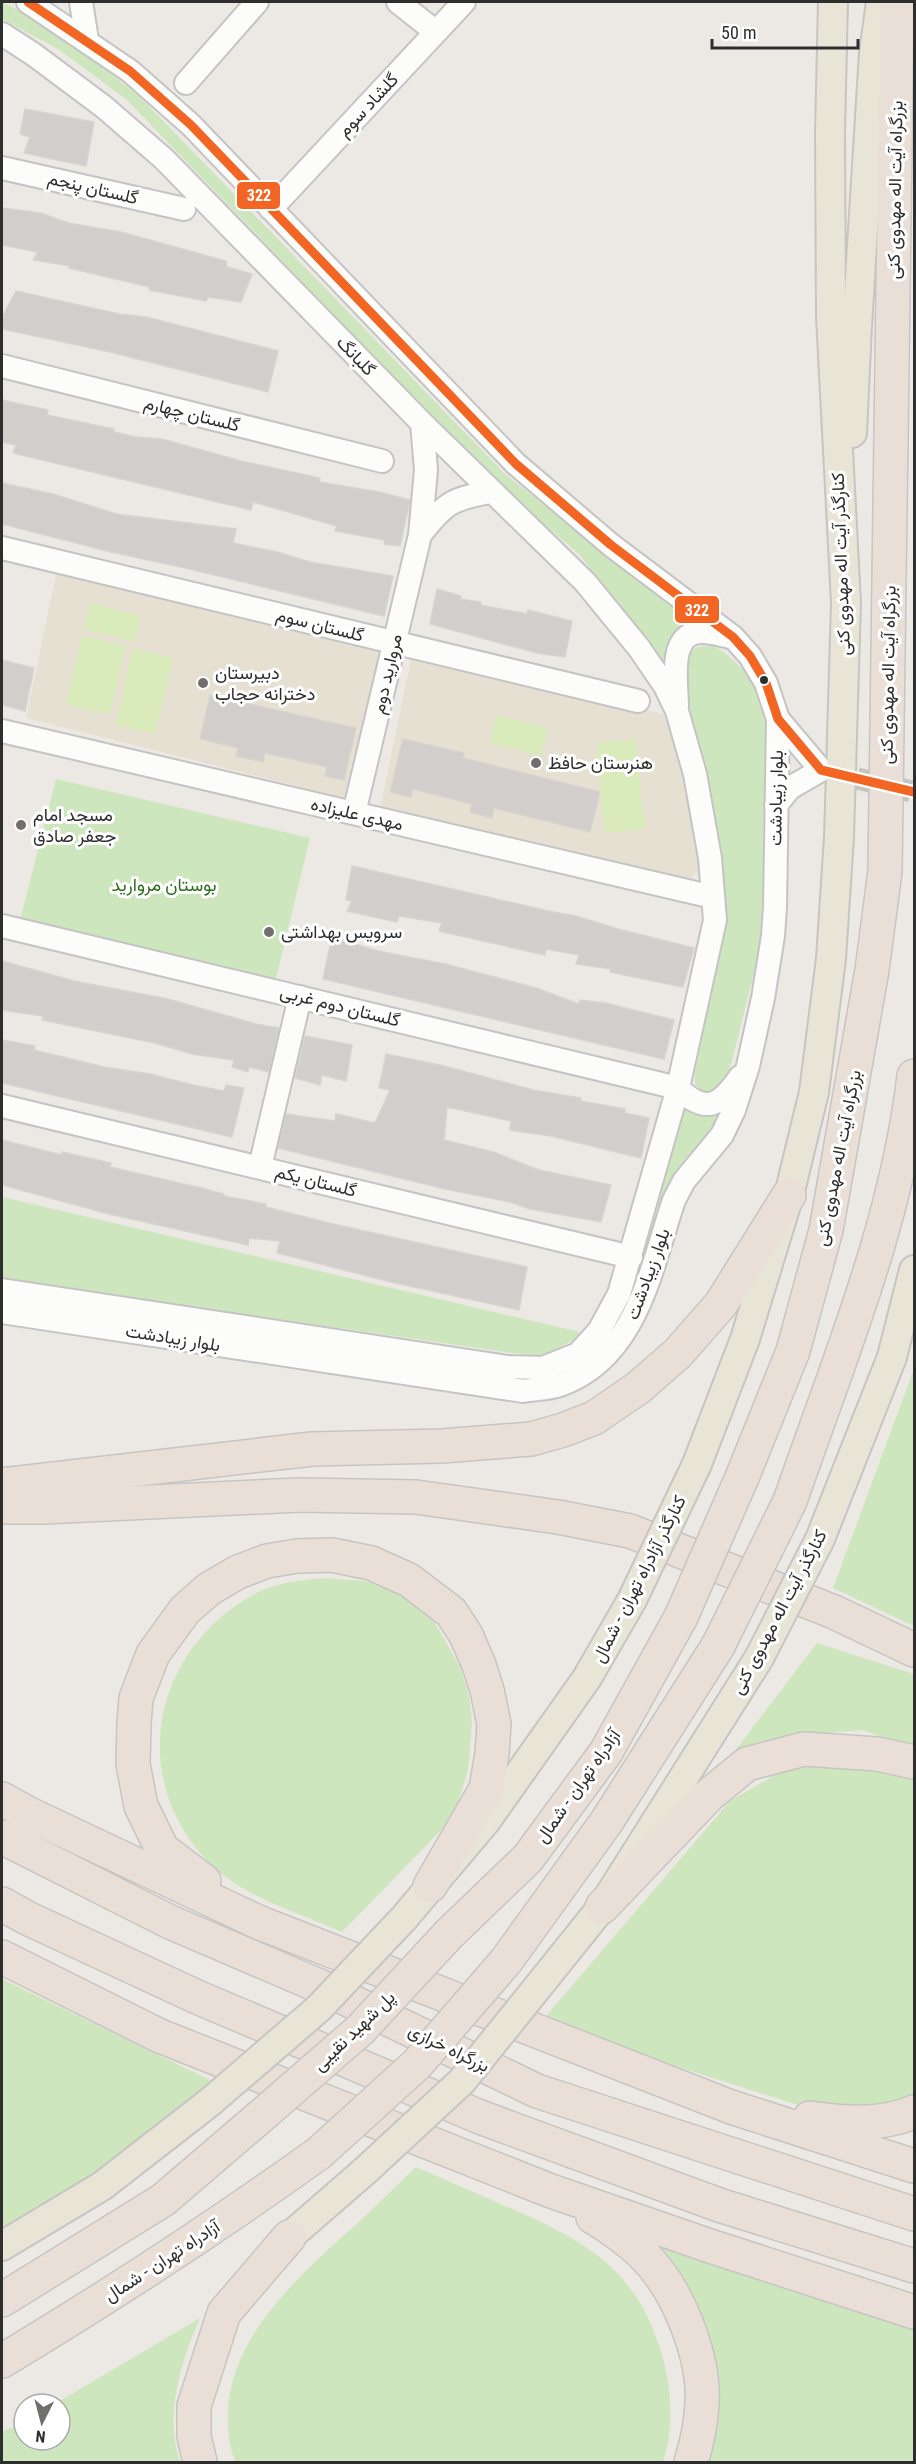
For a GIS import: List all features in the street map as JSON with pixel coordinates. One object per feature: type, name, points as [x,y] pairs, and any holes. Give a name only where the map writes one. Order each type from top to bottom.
[{"type":"highway","name":"بزرگراه آیت اله مهدوی کنی","points":[[681,1617],[793,1351],[826,1230],[872,970],[885,871],[897,2]]},
{"type":"highway","name":"آزادراه تهران - شمال","points":[[2,2361],[91,2308],[319,2153],[417,2064],[507,1961],[607,1821],[718,1646],[789,1501],[885,1226],[911,1107],[915,1076]]},
{"type":"highway","points":[[2,1485],[312,1449],[442,1446],[531,1439],[563,1430],[603,1412],[638,1388],[678,1353],[721,1304],[789,1195]]},
{"type":"highway","points":[[2,1506],[43,1507],[299,1495],[416,1497],[558,1516],[630,1531],[834,1612],[915,1650]]},
{"type":"highway","points":[[258,1922],[162,1850],[141,1806],[133,1764],[133,1743],[136,1698],[153,1654],[169,1631],[185,1610],[209,1589],[238,1572],[267,1561],[297,1556],[332,1555],[371,1563],[409,1580],[451,1612],[466,1635],[487,1690],[494,1724],[492,1754],[486,1790],[430,1886]]},
{"type":"highway","name":"آزادراه تهران - شمال","points":[[449,1934],[528,1858],[606,1752],[681,1617]]},
{"type":"highway","points":[[602,1907],[709,1795],[747,1764],[804,1749],[877,1754],[915,1762]]},
{"type":"highway","points":[[2,1799],[29,1814],[258,1922],[731,2107],[915,2166]]},
{"type":"highway","name":"بزرگراه خرازی","points":[[2,1837],[170,1922],[324,1988],[537,2091],[915,2214]]},
{"type":"highway","points":[[2,1904],[27,1918],[197,1997],[482,2118],[719,2205],[915,2266]]},
{"type":"highway","name":"پل شهید نقیبی","points":[[2,2300],[163,2200],[360,2030],[449,1934]]},
{"type":"highway","points":[[2,1957],[160,2036],[551,2191],[763,2264],[915,2312]]},
{"type":"highway","points":[[731,2107],[851,2123],[903,2117],[915,2112]]},
{"type":"highway","points":[[551,2191],[633,2245],[652,2264],[683,2317],[698,2364],[703,2402],[692,2463]]},
{"type":"highway","points":[[200,2463],[194,2436],[194,2406],[224,2313],[289,2237]]},
{"type":"main road","name":"کنارگذر آیت اله مهدوی کنی","points":[[789,1195],[814,1092],[831,959],[839,837],[846,603],[831,317],[830,132],[833,2]]},
{"type":"main road","points":[[846,603],[856,326],[874,53],[881,2]]},
{"type":"main road","name":"کنارگذر آزادراه تهران - شمال","points":[[2,2246],[102,2186],[210,2103],[319,2008],[404,1918],[493,1812],[587,1678],[632,1600],[697,1464],[745,1339],[789,1195]]},
{"type":"main road","name":"کنارگذر آیت اله مهدوی کنی","points":[[289,2237],[366,2170],[462,2081],[602,1907],[759,1658],[820,1539],[892,1357],[915,1270]]},
{"type":"street","points":[[28,2],[130,71],[191,125],[516,464],[611,545],[733,637]]},
{"type":"street","points":[[81,2],[87,40]]},
{"type":"street","points":[[186,83],[257,2]]},
{"type":"street","points":[[398,2],[436,32]]},
{"type":"street","name":"گلشاد سوم","points":[[271,209],[465,2]]},
{"type":"street","name":"گلبانگ","points":[[2,34],[104,106],[164,159],[490,492],[585,582],[639,648],[665,686],[677,711]]},
{"type":"street","points":[[2,59],[9,54],[33,54]]},
{"type":"street","name":"گلستان پنجم","points":[[2,168],[184,209]]},
{"type":"street","name":"گلستان چهارم","points":[[2,366],[382,461]]},
{"type":"street","name":"مروارید دوم","points":[[354,813],[420,536],[426,470],[422,423]]},
{"type":"street","name":"مروارید دوم","points":[[420,536],[438,512],[462,497],[490,492]]},
{"type":"street","name":"گلستان سوم","points":[[2,548],[638,702]]},
{"type":"street","points":[[677,711],[677,656],[681,643],[690,634],[702,632],[733,637]]},
{"type":"street","name":"بلوار زیبادشت","points":[[2,1312],[523,1391],[558,1386],[586,1372],[605,1358],[621,1339],[633,1318],[674,1200],[684,1181],[722,1135],[734,1110],[748,1066],[763,998],[773,936],[778,719],[766,683],[750,656],[733,637]]},
{"type":"street","name":"بلوار زیبادشت","points":[[2,1290],[508,1368],[543,1368],[578,1354],[599,1332],[619,1294],[631,1257],[678,1088],[715,920],[710,858],[694,774],[677,711]]},
{"type":"street","points":[[776,805],[790,788],[821,770],[778,719]]},
{"type":"street","name":"مهدی علیزاده","points":[[2,730],[713,897]]},
{"type":"street","name":"گلستان دوم غربی","points":[[2,926],[678,1088],[691,1101],[702,1104],[715,1104],[727,1096],[748,1066]]},
{"type":"street","points":[[260,1167],[300,997]]},
{"type":"street","name":"گلستان یکم","points":[[2,1106],[631,1257]]},
{"type":"shaded area","name":"دبیرستان دخترانه حجاب","points":[[57,570],[382,648],[344,798],[26,718]]},
{"type":"shaded area","name":"هنرستان حافظ","points":[[412,655],[671,716],[703,859],[701,869],[688,881],[380,809]]},
{"type":"green space","points":[[2,2],[56,33],[140,97],[506,475],[631,573],[697,619],[681,626],[672,636],[666,666],[579,554],[500,487],[126,99],[58,49],[2,19]]},
{"type":"green space","points":[[90,603],[141,616],[135,642],[84,629]]},
{"type":"green space","points":[[82,636],[126,646],[110,715],[66,705]]},
{"type":"green space","points":[[712,645],[724,652],[753,679],[767,717],[764,933],[727,1080],[722,1089],[705,1095],[695,1084],[695,1073],[727,920],[704,773],[684,670],[686,653],[698,647]]},
{"type":"green space","points":[[133,648],[173,658],[155,734],[115,725]]},
{"type":"green space","points":[[497,715],[548,728],[541,756],[489,742]]},
{"type":"green space","points":[[636,739],[645,829],[605,833],[596,743]]},
{"type":"green space","name":"بوستان مروارید","points":[[56,779],[310,838],[273,991],[17,932]]},
{"type":"green space","points":[[681,1099],[723,1111],[653,1213]]},
{"type":"green space","points":[[2,1197],[580,1332],[572,1341],[540,1357],[2,1284]]},
{"type":"green space","points":[[914,1369],[914,1626],[833,1588]]},
{"type":"green space","points":[[325,1578],[364,1581],[390,1589],[430,1614],[460,1667],[469,1695],[472,1722],[468,1770],[459,1800],[446,1825],[342,1932],[248,1891],[214,1868],[200,1853],[178,1820],[165,1785],[160,1749],[163,1713],[174,1679],[193,1647],[219,1619],[251,1596],[268,1588],[296,1581]]},
{"type":"green space","points":[[817,1643],[914,1674],[914,1748],[862,1730],[782,1737],[734,1752]]},
{"type":"green space","points":[[820,1760],[914,1772],[914,2105],[843,2116],[798,2105],[540,2023],[730,1801],[785,1769]]},
{"type":"green space","points":[[2,1979],[214,2082],[151,2135],[40,2208],[2,2229]]},
{"type":"green space","points":[[416,2167],[561,2232],[605,2261],[623,2279],[638,2300],[651,2325],[665,2368],[670,2395],[670,2422],[663,2462],[236,2462],[230,2446],[228,2429],[231,2387],[241,2358],[256,2331],[295,2282]]},
{"type":"green space","points":[[621,2224],[914,2321],[914,2462],[705,2462],[715,2387]]},
{"type":"green space","points":[[200,2318],[181,2371],[174,2407],[175,2444],[180,2462],[2,2462],[2,2432],[12,2427],[12,2452],[72,2452],[72,2394]]},
{"type":"building","points":[[25,109],[94,122],[86,166],[24,153],[30,137],[20,134]]},
{"type":"building","points":[[2,208],[41,213],[68,223],[121,232],[226,261],[227,267],[252,274],[241,302],[208,297],[206,301],[149,290],[150,287],[69,268],[70,266],[33,260],[38,252],[2,245]]},
{"type":"building","points":[[16,291],[119,314],[146,317],[278,351],[268,392],[110,352],[2,329],[2,318]]},
{"type":"building","points":[[2,400],[48,410],[47,415],[114,429],[114,432],[162,439],[241,461],[320,478],[319,482],[379,492],[410,500],[400,546],[384,544],[385,540],[335,531],[337,526],[253,502],[251,510],[13,453],[16,445],[2,442]]},
{"type":"building","points":[[2,483],[53,494],[116,514],[236,529],[233,543],[277,552],[310,562],[393,576],[384,616],[2,524]]},
{"type":"building","points":[[437,589],[461,596],[460,599],[481,602],[480,605],[527,614],[528,610],[572,621],[565,657],[537,653],[430,624]]},
{"type":"building","points":[[2,660],[34,668],[25,711],[2,705]]},
{"type":"building","points":[[210,695],[356,728],[344,780],[325,776],[327,767],[265,753],[263,762],[236,756],[238,748],[200,739]]},
{"type":"building","points":[[403,739],[464,753],[463,758],[600,792],[590,832],[494,808],[492,818],[470,812],[472,804],[413,789],[411,797],[390,792]]},
{"type":"building","points":[[352,866],[576,916],[694,948],[683,987],[610,972],[611,969],[576,964],[579,955],[546,949],[545,955],[439,931],[442,923],[399,916],[397,922],[347,911],[352,901],[346,900]]},
{"type":"building","points":[[332,937],[378,951],[445,964],[536,988],[579,1004],[580,1000],[605,1003],[674,1020],[664,1059],[323,979]]},
{"type":"building","points":[[2,961],[74,981],[168,999],[256,1024],[279,1028],[269,1072],[249,1067],[248,1072],[232,1067],[234,1060],[192,1054],[155,1043],[42,1020],[43,1016],[2,1010]]},
{"type":"building","points":[[305,1036],[352,1045],[346,1081],[322,1075],[320,1085],[295,1078]]},
{"type":"building","points":[[2,1040],[35,1046],[34,1050],[104,1067],[150,1074],[193,1085],[224,1091],[226,1085],[244,1088],[232,1137],[2,1083]]},
{"type":"building","points":[[386,1054],[444,1066],[533,1090],[581,1098],[580,1101],[625,1109],[625,1113],[649,1118],[641,1158],[551,1136],[510,1130],[511,1121],[447,1107],[444,1140],[493,1152],[539,1170],[611,1185],[601,1222],[530,1209],[510,1202],[445,1189],[278,1148],[286,1114],[335,1121],[336,1114],[375,1123],[390,1090],[379,1088]]},
{"type":"building","points":[[2,1140],[62,1155],[62,1152],[111,1163],[110,1167],[201,1188],[224,1194],[224,1196],[266,1204],[266,1207],[333,1224],[527,1267],[519,1310],[391,1282],[277,1253],[280,1241],[249,1238],[248,1245],[109,1214],[2,1185]]},
{"type":"tunnel","points":[[825,771],[914,792]]},
{"type":"transit line","name":"322","points":[[28,2],[130,71],[191,125],[516,464],[611,545],[733,637],[750,656],[766,683],[778,719],[821,770],[914,792]]},
{"type":"place","name":"دبیرستان دخترانه حجاب","points":[[203,683]]},
{"type":"place","name":"هنرستان حافظ","points":[[536,763]]},
{"type":"place","name":"مسجد امام جعفر صادق","points":[[21,825]]},
{"type":"place","name":"سرویس بهداشتی","points":[[269,932]]}]
